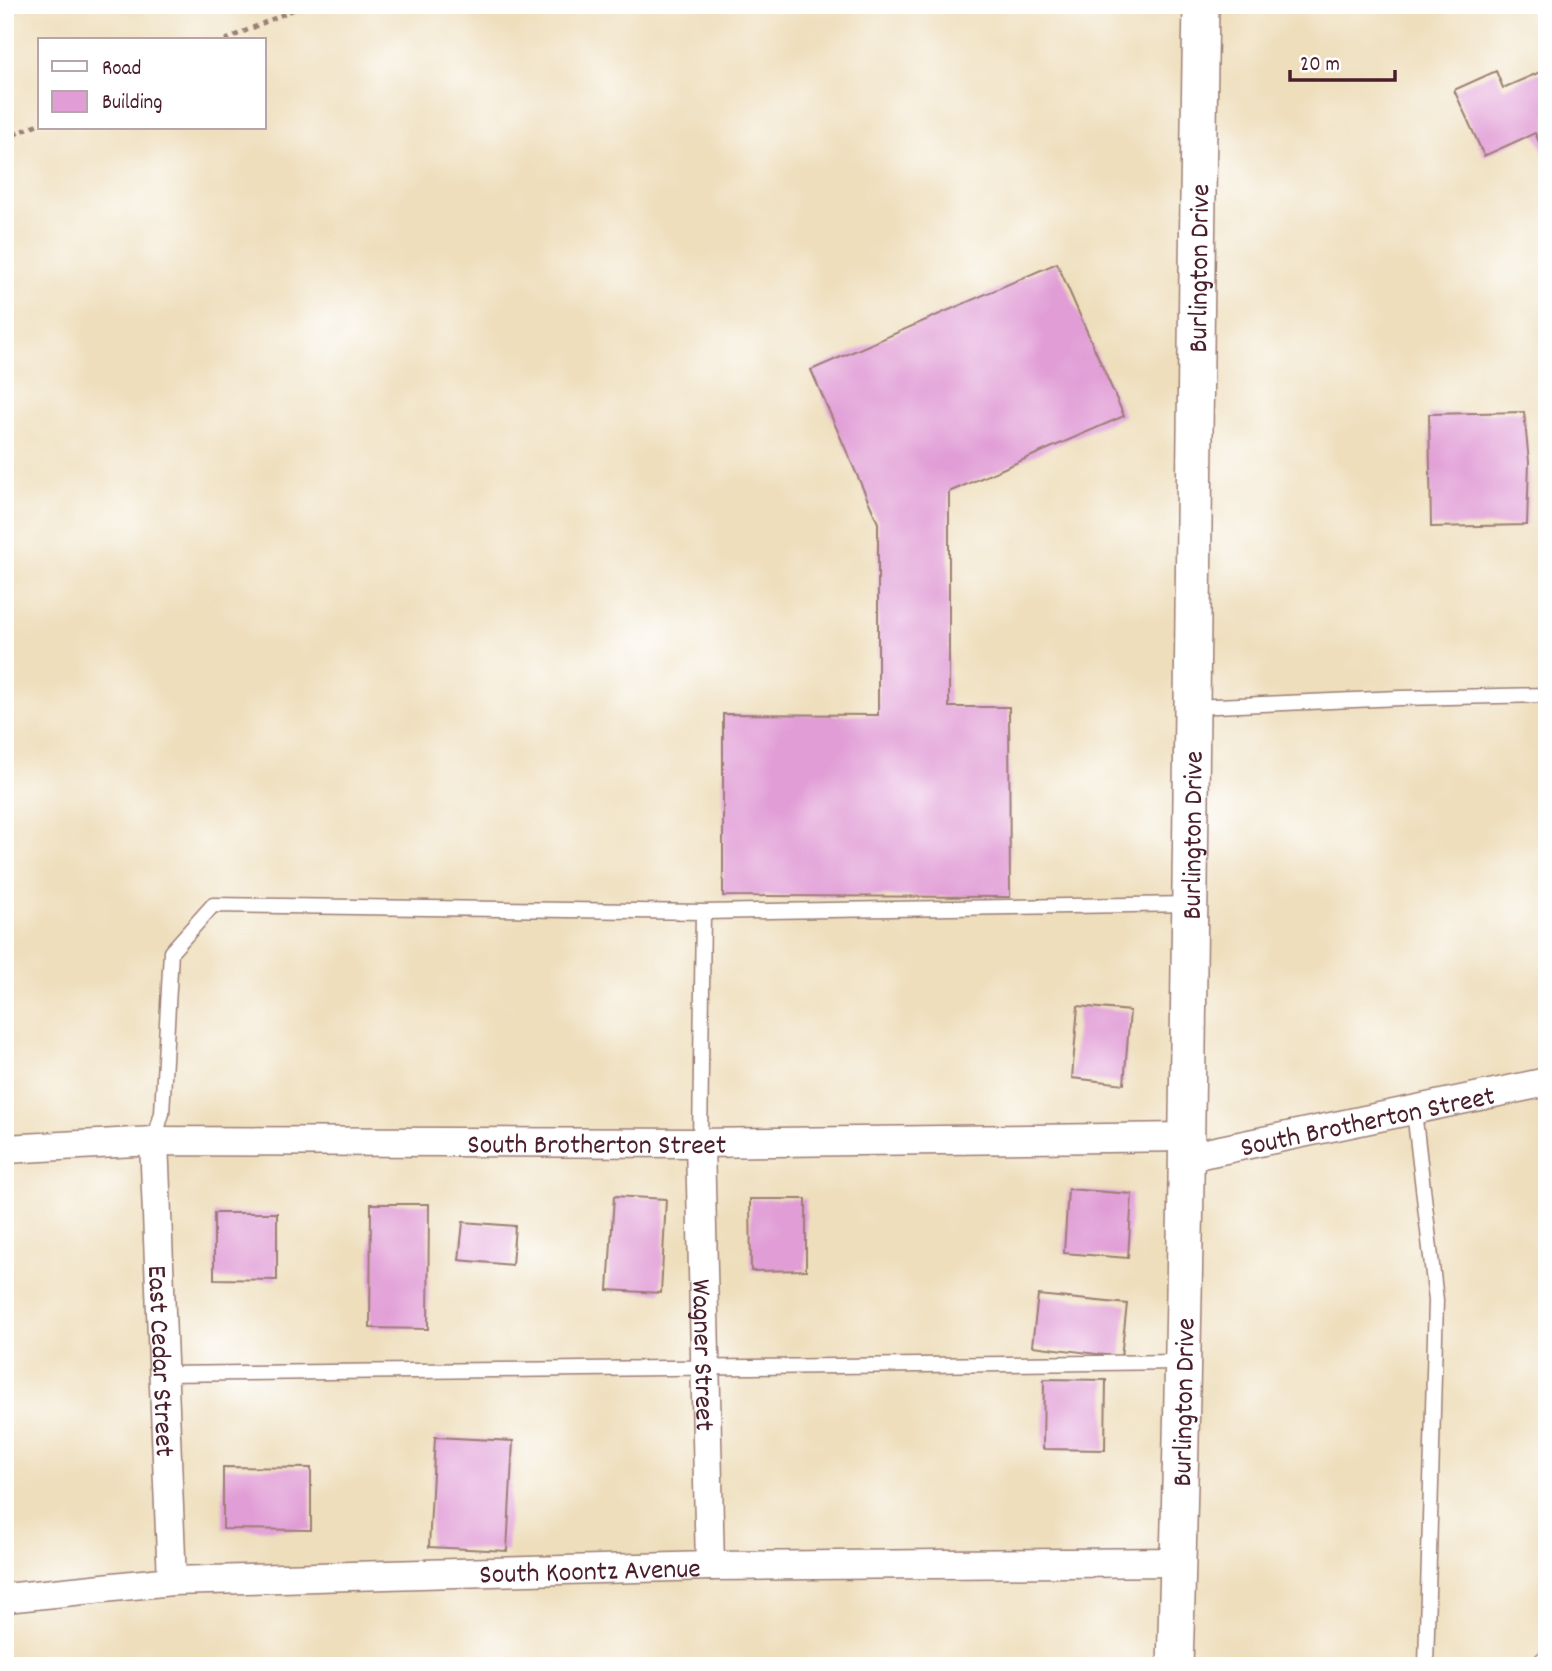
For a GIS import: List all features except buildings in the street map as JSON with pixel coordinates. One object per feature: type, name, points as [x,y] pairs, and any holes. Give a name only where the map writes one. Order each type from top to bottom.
[{"type":"street","name":"Burlington Drive","points":[[1175,1666],[1187,1147],[1201,5]]},
{"type":"street","name":"South Brotherton Street","points":[[5,1149],[154,1141],[1187,1147],[1414,1111],[1547,1082]]},
{"type":"street","name":"East Cedar Street","points":[[154,1141],[172,1581]]},
{"type":"street","name":"Wagner Street","points":[[700,1143],[710,1566]]},
{"type":"street","name":"South Koontz Avenue","points":[[5,1598],[172,1581],[710,1566],[1178,1562]]},
{"type":"lane","points":[[1191,707],[1547,695]]},
{"type":"lane","points":[[154,1141],[162,1113],[171,953],[213,905],[703,912],[1190,904]]},
{"type":"lane","points":[[700,1143],[703,912]]},
{"type":"lane","points":[[1414,1111],[1436,1300],[1426,1666]]},
{"type":"lane","points":[[164,1374],[1182,1362]]},
{"type":"path","points":[[230,38],[304,5]]},
{"type":"path","points":[[5,138],[38,124]]}]
